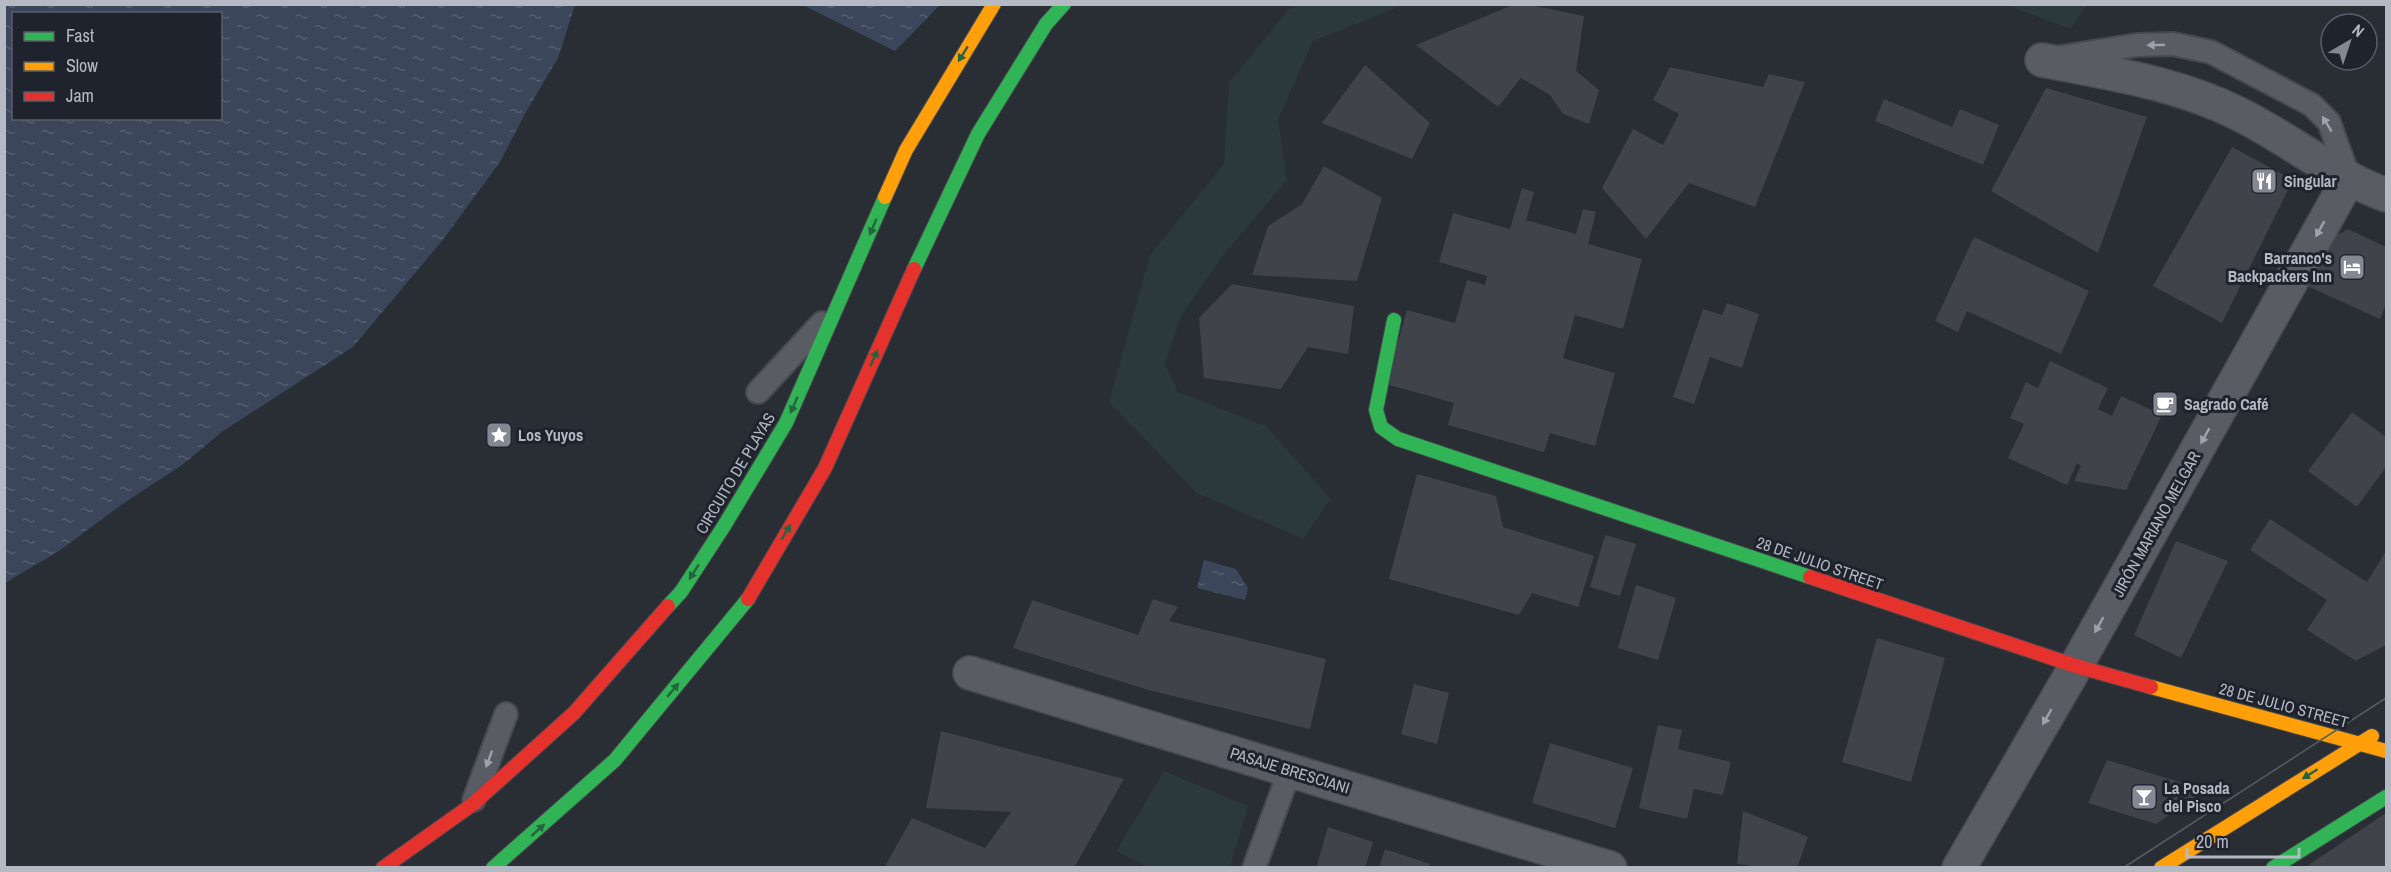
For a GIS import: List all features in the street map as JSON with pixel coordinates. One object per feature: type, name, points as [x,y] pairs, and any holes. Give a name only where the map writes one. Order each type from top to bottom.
[{"type":"main road","name":"CIRCUITO DE PLAYAS","points":[[383,867],[472,804],[574,713],[681,592],[786,423],[906,150],[994,4]]},
{"type":"main road","points":[[493,867],[615,760],[744,603],[825,468],[896,308],[978,134],[1047,24],[1064,4]]},
{"type":"main road","name":"28 DE JULIO STREET","points":[[1394,320],[1377,410],[1381,427],[1398,439],[2076,666],[2386,751]]},
{"type":"main road","points":[[2161,867],[2386,728]]},
{"type":"main road","points":[[2273,867],[2386,797]]},
{"type":"street","points":[[2042,60],[2184,92],[2238,114],[2349,178],[2386,195]]},
{"type":"street","name":"JIRÓN MARIANO MELGAR","points":[[1959,867],[2076,666],[2349,178]]},
{"type":"street","name":"PASAJE BRESCIANI","points":[[970,673],[1610,867]]},
{"type":"lane","points":[[2042,60],[2137,45],[2173,45],[2211,52],[2312,105],[2329,122],[2349,178]]},
{"type":"lane","points":[[758,392],[838,306]]},
{"type":"lane","points":[[472,804],[506,714]]},
{"type":"lane","points":[[1254,867],[1290,770]]},
{"type":"shaded area","points":[[1299,4],[1404,5],[1313,41],[1278,120],[1287,180],[1221,258],[1181,316],[1165,364],[1178,392],[1266,426],[1331,499],[1303,539],[1197,493],[1109,402],[1150,255],[1224,164],[1229,83],[1288,10]]},
{"type":"shaded area","points":[[2006,5],[2087,5],[2071,29]]},
{"type":"shaded area","points":[[1164,771],[1248,806],[1230,867],[1147,867],[1116,851]]},
{"type":"water","points":[[4,5],[575,5],[558,58],[500,162],[442,241],[353,347],[223,431],[182,465],[121,505],[59,551],[5,583]]},
{"type":"water","points":[[803,5],[940,5],[895,51]]},
{"type":"water","points":[[1204,560],[1236,569],[1248,588],[1245,600],[1197,588]]},
{"type":"building","points":[[1515,4],[1526,4],[1584,16],[1576,71],[1599,90],[1589,124],[1563,114],[1550,95],[1521,78],[1498,107],[1416,45]]},
{"type":"building","points":[[1365,65],[1430,123],[1412,159],[1322,123]]},
{"type":"building","points":[[1670,67],[1763,87],[1769,74],[1805,82],[1755,207],[1689,183],[1646,239],[1602,188],[1633,129],[1663,145],[1679,114],[1653,100]]},
{"type":"building","points":[[2046,88],[2147,117],[2098,253],[1991,191]]},
{"type":"building","points":[[1884,99],[1952,127],[1960,109],[1999,125],[1983,165],[1875,121]]},
{"type":"building","points":[[2232,147],[2293,180],[2222,323],[2153,286]]},
{"type":"building","points":[[1324,166],[1382,198],[1357,281],[1252,275],[1268,226],[1302,204]]},
{"type":"building","points":[[1522,188],[1534,192],[1526,220],[1576,234],[1583,209],[1596,212],[1588,244],[1642,259],[1623,329],[1575,315],[1563,358],[1615,373],[1595,446],[1550,433],[1544,452],[1448,425],[1454,403],[1386,384],[1407,310],[1455,323],[1467,280],[1485,285],[1487,276],[1439,262],[1453,213],[1510,229]]},
{"type":"building","name":"Barranco's Backpackers Inn","points":[[2348,229],[2386,247],[2386,304],[2380,319],[2309,287],[2332,238]]},
{"type":"building","points":[[1974,237],[2089,291],[2061,354],[1967,311],[1958,332],[1935,321]]},
{"type":"building","points":[[1232,284],[1354,306],[1348,354],[1308,347],[1281,389],[1204,378],[1199,318]]},
{"type":"building","points":[[1727,303],[1759,314],[1742,368],[1710,357],[1694,404],[1673,397],[1703,309],[1722,315]]},
{"type":"building","points":[[2050,361],[2108,388],[2098,409],[2112,416],[2121,396],[2162,415],[2126,490],[2074,481],[2081,466],[2077,463],[2067,485],[2008,458],[2024,424],[2010,418],[2026,382],[2038,388]]},
{"type":"building","points":[[2352,412],[2386,437],[2386,467],[2357,507],[2308,471]]},
{"type":"building","points":[[1417,474],[1496,496],[1503,527],[1594,556],[1578,607],[1532,593],[1519,615],[1389,579]]},
{"type":"building","points":[[2270,519],[2367,582],[2386,551],[2386,645],[2356,661],[2307,630],[2327,600],[2250,550]]},
{"type":"building","points":[[1605,535],[1636,544],[1620,596],[1590,587]]},
{"type":"building","points":[[2176,541],[2228,561],[2181,658],[2134,635]]},
{"type":"building","points":[[1636,585],[1676,598],[1658,660],[1618,648]]},
{"type":"building","points":[[1153,599],[1178,607],[1169,621],[1326,659],[1310,729],[1152,691],[1013,648],[1032,600],[1138,635]]},
{"type":"building","points":[[1877,638],[1945,658],[1911,782],[1842,762]]},
{"type":"building","points":[[1414,684],[1449,693],[1437,744],[1401,734]]},
{"type":"building","points":[[1658,725],[1682,730],[1678,749],[1731,762],[1723,795],[1694,789],[1687,819],[1639,808]]},
{"type":"building","points":[[941,731],[1124,779],[1074,868],[884,868],[912,818],[985,848],[1011,812],[926,808]]},
{"type":"building","points":[[1550,743],[1633,768],[1615,828],[1532,803]]},
{"type":"building","name":"La Posada del Pisco","points":[[2107,760],[2206,790],[2156,824],[2088,803]]},
{"type":"building","points":[[1743,811],[1808,837],[1797,868],[1769,868],[1737,864]]},
{"type":"building","points":[[2386,813],[2386,868],[2304,868]]},
{"type":"building","points":[[1328,827],[1373,842],[1365,868],[1316,868]]},
{"type":"building","points":[[1385,849],[1430,864],[1428,868],[1379,868]]},
{"type":"tram line","points":[[2123,868],[2386,698]]},
{"type":"traffic: fast","points":[[914,269],[978,134],[1046,24],[1064,4]]},
{"type":"traffic: fast","points":[[668,606],[681,592],[724,526],[786,423],[885,197]]},
{"type":"traffic: fast","points":[[1394,320],[1376,410],[1381,427],[1398,439],[1810,577]]},
{"type":"traffic: fast","points":[[493,868],[615,760],[748,599]]},
{"type":"traffic: fast","points":[[2273,868],[2386,797]]},
{"type":"traffic: slow","points":[[885,197],[906,150],[994,4]]},
{"type":"traffic: slow","points":[[2151,687],[2386,751]]},
{"type":"traffic: slow","points":[[2161,868],[2372,736]]},
{"type":"traffic: jam","points":[[748,599],[825,468],[914,269]]},
{"type":"traffic: jam","points":[[1810,577],[2076,666],[2151,687]]},
{"type":"traffic: jam","points":[[383,868],[473,804],[574,713],[668,606]]},
{"type":"place","name":"Singular","points":[[2264,181]]},
{"type":"place","name":"Barranco's Backpackers Inn","points":[[2352,267]]},
{"type":"place","name":"Sagrado Café","points":[[2165,404]]},
{"type":"place","name":"Los Yuyos","points":[[499,435]]},
{"type":"place","name":"La Posada del Pisco","points":[[2144,797]]}]
